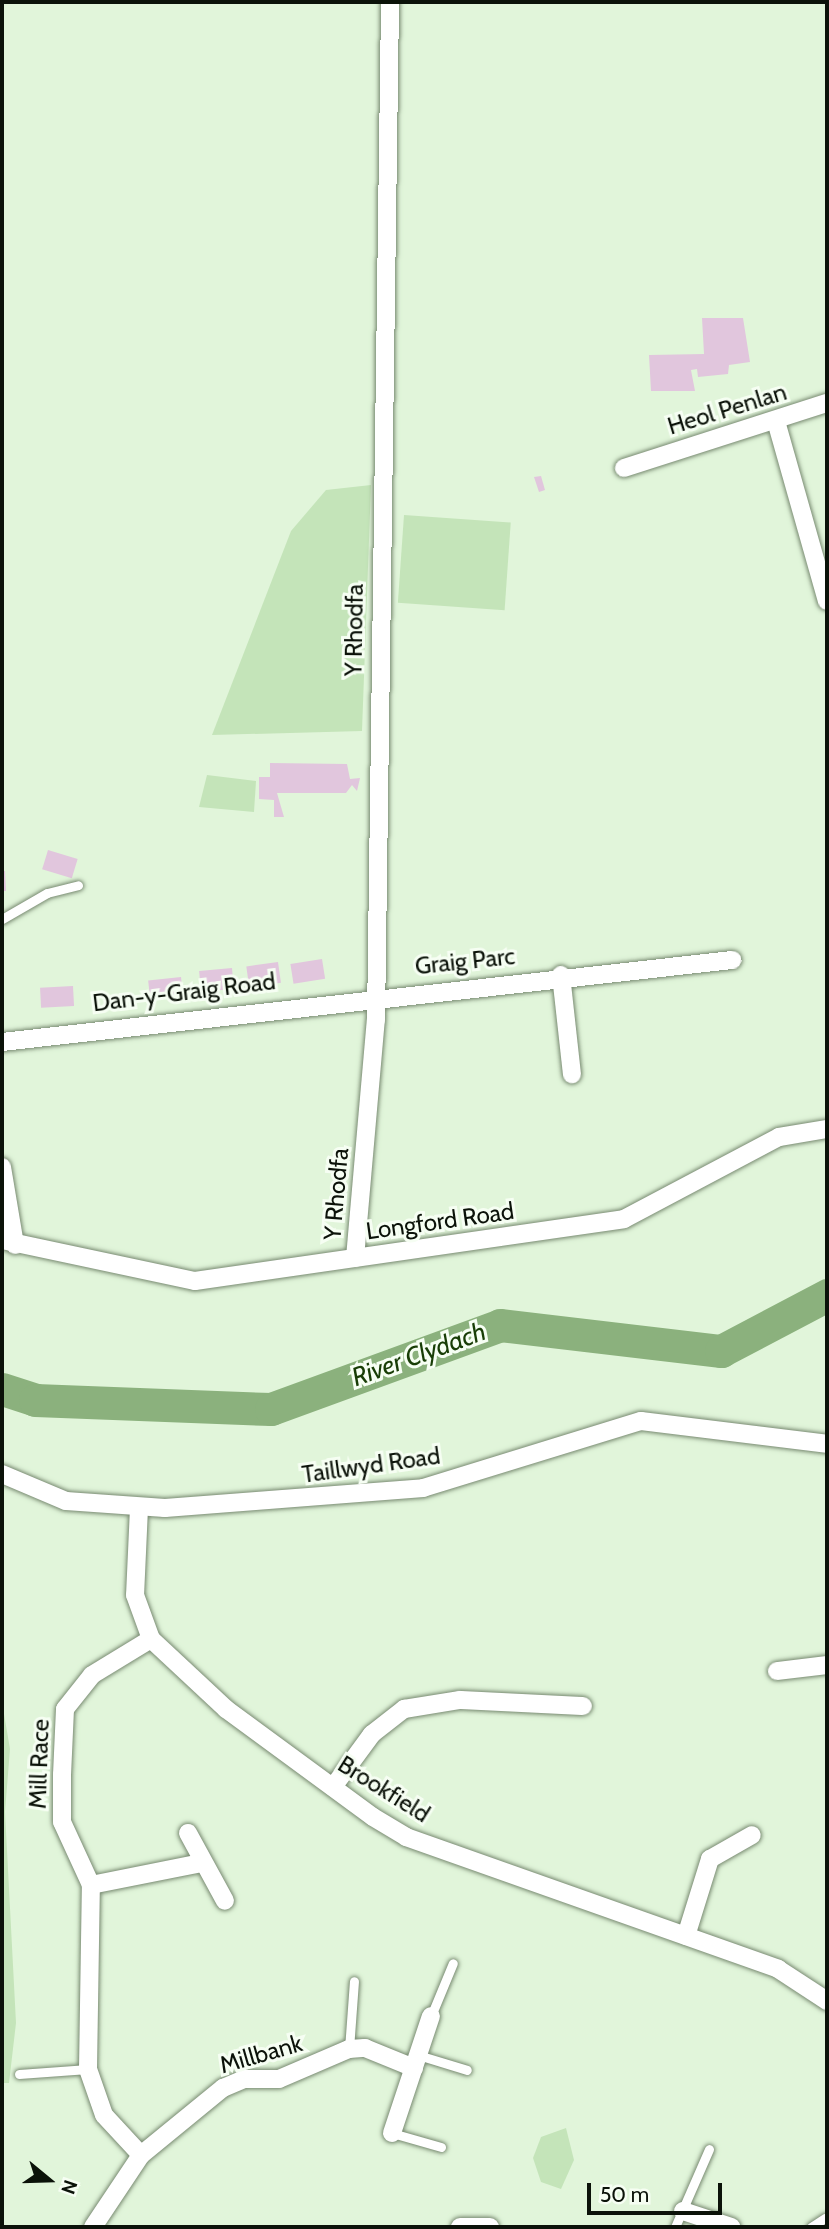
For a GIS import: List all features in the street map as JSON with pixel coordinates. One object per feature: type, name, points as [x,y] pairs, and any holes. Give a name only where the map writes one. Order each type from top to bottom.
[{"type":"street","name":"Y Rhodfa","points":[[355,1258],[373,995],[368,829],[390,2]]},
{"type":"street","name":"Heol Penlan","points":[[632,464],[827,403]]},
{"type":"street","points":[[776,421],[827,601]]},
{"type":"street","name":"Graig Parc","points":[[373,995],[732,960]]},
{"type":"street","points":[[561,975],[572,1074]]},
{"type":"street","name":"Dan-y-Graig Road","points":[[2,1042],[373,995]]},
{"type":"street","name":"Longford Road","points":[[8,1242],[195,1281],[624,1219],[779,1137],[827,1129]]},
{"type":"street","points":[[2,1167],[8,1242]]},
{"type":"street","name":"Taillwyd Road","points":[[2,1474],[66,1501],[139,1508],[423,1488],[641,1421],[827,1444]]},
{"type":"street","name":"Brookfield","points":[[139,1508],[135,1595],[151,1639],[226,1709],[333,1787],[407,1837],[778,1969],[827,2001]]},
{"type":"street","name":"Mill Race","points":[[141,2155],[104,2115],[88,2069],[91,1885],[62,1822],[65,1709],[92,1675],[151,1639]]},
{"type":"street","points":[[777,1671],[827,1665]]},
{"type":"street","points":[[333,1787],[372,1734],[404,1709],[460,1700],[583,1706]]},
{"type":"street","points":[[187,1833],[201,1863],[225,1901]]},
{"type":"street","points":[[686,1936],[710,1858],[752,1835]]},
{"type":"street","points":[[91,1885],[175,1874],[201,1863]]},
{"type":"street","points":[[392,2133],[431,2016]]},
{"type":"street","points":[[349,2049],[365,2048],[416,2062]]},
{"type":"street","name":"Millbank","points":[[93,2227],[141,2155],[223,2088],[244,2079],[279,2079],[349,2049]]},
{"type":"street","points":[[679,2219],[731,2227]]},
{"type":"street","points":[[460,2227],[490,2227]]},
{"type":"lane","points":[[2,919],[47,893],[78,885]]},
{"type":"lane","points":[[431,2016],[453,1962]]},
{"type":"lane","points":[[349,2049],[354,1981]]},
{"type":"lane","points":[[416,2062],[467,2070]]},
{"type":"lane","points":[[19,2074],[88,2069]]},
{"type":"lane","points":[[392,2133],[440,2147]]},
{"type":"lane","points":[[679,2219],[709,2149]]},
{"type":"lane","points":[[811,2227],[825,2218]]},
{"type":"green space","points":[[371,485],[362,731],[212,735],[291,531],[326,490]]},
{"type":"green space","points":[[404,515],[511,522],[505,610],[398,603]]},
{"type":"green space","points":[[207,775],[256,781],[254,812],[199,807]]},
{"type":"green space","points":[[2,1702],[10,1749],[5,1812],[16,2023],[9,2083],[2,2083]]},
{"type":"green space","points":[[566,2128],[574,2160],[561,2189],[541,2182],[533,2158],[541,2137]]},
{"type":"building","points":[[702,318],[743,318],[750,362],[729,365],[728,374],[698,377],[697,369],[691,370],[695,391],[651,391],[649,355],[704,354]]},
{"type":"building","points":[[541,476],[545,490],[539,492],[534,477]]},
{"type":"building","points":[[270,763],[347,764],[350,779],[360,778],[357,791],[352,785],[346,793],[277,793],[284,817],[274,817],[274,800],[259,799],[259,777],[270,777]]},
{"type":"building","points":[[48,850],[78,859],[72,878],[42,869]]},
{"type":"building","points":[[2,871],[5,871],[6,891],[2,891]]},
{"type":"building","points":[[322,959],[325,979],[294,984],[290,964]]},
{"type":"building","points":[[278,962],[281,983],[249,987],[246,966]]},
{"type":"building","points":[[232,968],[234,989],[201,992],[199,971]]},
{"type":"building","points":[[181,977],[183,997],[150,1000],[148,980]]},
{"type":"building","points":[[73,986],[74,1006],[41,1008],[40,988]]},
{"type":"waterway","name":"River Clydach","points":[[2,1389],[35,1400],[271,1409],[500,1325],[721,1351],[827,1295]]}]
